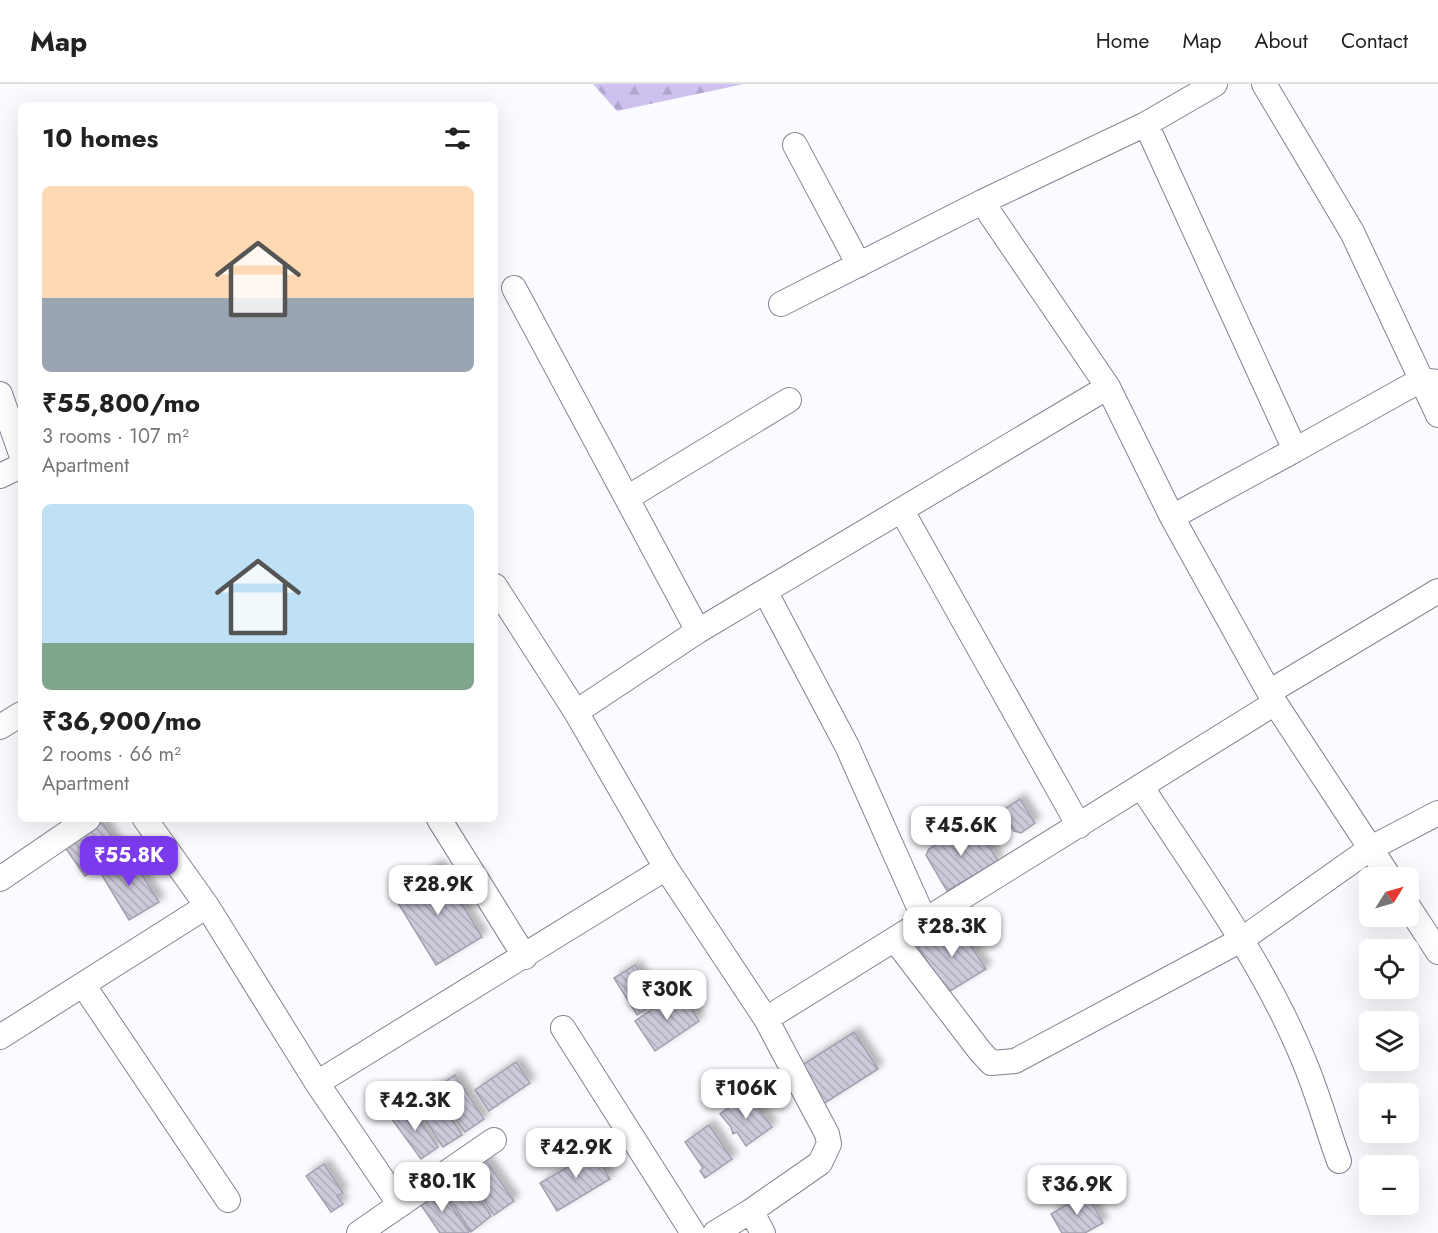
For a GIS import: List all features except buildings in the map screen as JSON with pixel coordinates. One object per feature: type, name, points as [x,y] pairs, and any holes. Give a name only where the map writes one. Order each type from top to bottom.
[{"type":"street","points":[[781,304],[982,202],[1146,124],[1215,84]]},
{"type":"street","points":[[1264,84],[1352,232],[1430,381],[1438,416]]},
{"type":"street","points":[[1146,124],[1295,450]]},
{"type":"street","points":[[795,145],[859,265]]},
{"type":"street","points":[[982,202],[1108,387],[1172,517],[1272,697],[1383,867]]},
{"type":"street","points":[[514,288],[698,631]]},
{"type":"street","points":[[1172,517],[1295,450],[1430,381]]},
{"type":"street","points":[[576,712],[698,631],[1108,387]]},
{"type":"street","points":[[0,394],[18,445]]},
{"type":"street","points":[[627,498],[789,400]]},
{"type":"street","points":[[0,476],[18,467]]},
{"type":"street","points":[[902,511],[1079,826]]},
{"type":"street","points":[[498,591],[576,712],[666,868],[766,1019],[827,1134],[829,1144],[820,1163],[715,1233]]},
{"type":"street","points":[[765,591],[847,746],[925,921]]},
{"type":"street","points":[[766,1019],[1142,786],[1272,697],[1438,591]]},
{"type":"street","points":[[0,727],[18,716]]},
{"type":"street","points":[[1142,786],[1241,940],[1304,1061],[1339,1161]]},
{"type":"street","points":[[895,940],[991,1063],[1015,1062],[1241,940],[1371,848],[1438,813]]},
{"type":"street","points":[[0,879],[84,822]]},
{"type":"street","points":[[147,822],[207,906],[317,1083],[400,1205]]},
{"type":"street","points":[[441,822],[525,957]]},
{"type":"street","points":[[317,1083],[525,957],[666,868]]},
{"type":"street","points":[[0,1037],[84,986],[207,906]]},
{"type":"street","points":[[1419,923],[1438,952]]},
{"type":"street","points":[[84,986],[228,1200]]},
{"type":"street","points":[[563,1028],[693,1233]]},
{"type":"street","points":[[359,1233],[494,1140]]},
{"type":"street","points":[[751,1211],[763,1233]]},
{"type":"green space","points":[[593,84],[744,84],[617,111]]}]
